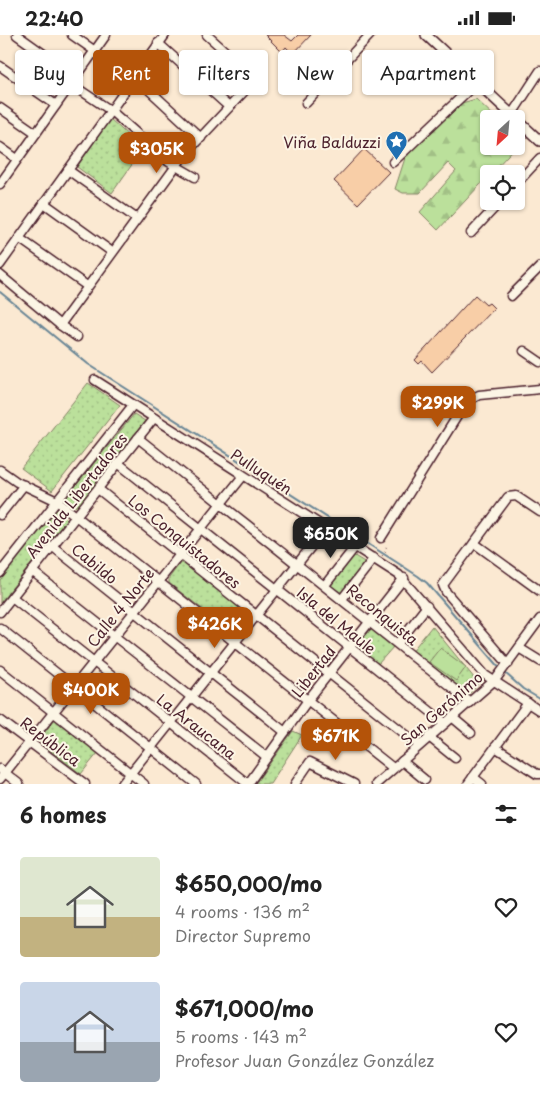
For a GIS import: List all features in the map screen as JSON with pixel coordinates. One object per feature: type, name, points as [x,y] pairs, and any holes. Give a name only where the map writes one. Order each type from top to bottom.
[{"type":"main road","points":[[426,35],[443,50]]},
{"type":"main road","points":[[492,95],[508,110]]},
{"type":"main road","points":[[525,127],[540,141]]},
{"type":"street","points":[[17,35],[38,50]]},
{"type":"street","points":[[72,35],[94,50]]},
{"type":"street","points":[[96,50],[106,35]]},
{"type":"street","points":[[153,50],[165,35]]},
{"type":"street","points":[[60,325],[175,167],[252,82],[253,76],[207,35]]},
{"type":"street","points":[[306,103],[370,35]]},
{"type":"street","points":[[158,43],[229,107]]},
{"type":"street","points":[[83,67],[93,54]]},
{"type":"street","points":[[0,66],[56,105]]},
{"type":"street","points":[[515,110],[540,71]]},
{"type":"street","points":[[83,92],[110,110],[175,167],[195,177]]},
{"type":"street","points":[[0,184],[63,95]]},
{"type":"street","points":[[0,265],[121,95]]},
{"type":"street","points":[[155,95],[201,138]]},
{"type":"street","points":[[393,162],[462,95]]},
{"type":"street","points":[[0,108],[36,133]]},
{"type":"street","points":[[0,147],[18,159]]},
{"type":"street","points":[[525,174],[540,158]]},
{"type":"street","points":[[68,170],[137,219]]},
{"type":"street","points":[[44,203],[112,252]]},
{"type":"street","points":[[472,233],[493,210]]},
{"type":"street","points":[[19,238],[87,286]]},
{"type":"street","points":[[511,296],[540,267]]},
{"type":"street","points":[[0,275],[77,337]]},
{"type":"street","points":[[524,351],[540,362]]},
{"type":"street","name":"Pulluquén","points":[[95,380],[404,579],[492,682],[540,711]]},
{"type":"street","points":[[381,538],[466,402],[479,395],[540,389]]},
{"type":"street","name":"Avenida Libertadores","points":[[0,573],[133,405]]},
{"type":"street","name":"Avenida Libertadores","points":[[0,612],[154,418]]},
{"type":"street","name":"Reconquista","points":[[138,439],[325,585],[470,702]]},
{"type":"street","name":"Isla del Maule","points":[[118,463],[445,723]]},
{"type":"street","points":[[0,470],[24,485],[57,501],[393,768]]},
{"type":"street","name":"Calle 4 Norte","points":[[2,773],[30,742],[243,476]]},
{"type":"street","points":[[0,515],[24,485]]},
{"type":"street","name":"Los Conquistadores","points":[[98,489],[419,745]]},
{"type":"street","points":[[506,665],[443,585],[508,497],[516,496],[540,512]]},
{"type":"street","points":[[122,784],[326,528]]},
{"type":"street","points":[[474,543],[540,591]]},
{"type":"street","name":"Cabildo","points":[[52,546],[285,731]]},
{"type":"street","points":[[325,585],[355,547]]},
{"type":"street","points":[[342,599],[374,558]]},
{"type":"street","points":[[32,571],[267,757]]},
{"type":"street","name":"Libertad","points":[[248,784],[308,700],[404,579]]},
{"type":"street","name":"La Araucana","points":[[12,597],[248,784]]},
{"type":"street","points":[[398,643],[427,606]]},
{"type":"street","name":"San Gerónimo","points":[[376,784],[500,674],[540,619]]},
{"type":"street","points":[[0,628],[196,784]]},
{"type":"street","points":[[519,648],[540,661]]},
{"type":"street","points":[[0,670],[144,784]]},
{"type":"street","points":[[482,784],[470,781],[528,703]]},
{"type":"street","points":[[452,717],[471,733]]},
{"type":"street","name":"República","points":[[0,720],[85,784]]},
{"type":"street","points":[[428,737],[455,758]]},
{"type":"street","points":[[495,747],[536,775],[540,774]]},
{"type":"street","points":[[402,761],[425,780]]},
{"type":"street","points":[[295,784],[310,762],[354,784]]},
{"type":"street","points":[[2,773],[19,784]]},
{"type":"path","points":[[383,555],[387,549]]},
{"type":"green space","points":[[476,99],[488,110],[480,110],[480,155],[508,155],[499,165],[480,165],[480,185],[438,230],[420,212],[456,171],[448,163],[420,193],[403,193],[395,189],[406,155],[458,104]]},
{"type":"green space","points":[[110,119],[143,149],[112,193],[77,167]]},
{"type":"green space","points":[[88,383],[120,405],[52,491],[21,468]]},
{"type":"green space","points":[[134,414],[145,421],[77,508],[66,498]]},
{"type":"green space","points":[[57,509],[67,519],[0,603],[0,580]]},
{"type":"green space","points":[[353,555],[366,563],[342,593],[330,585]]},
{"type":"green space","points":[[181,562],[185,563],[249,611],[249,618],[236,633],[233,633],[169,583],[169,578]]},
{"type":"green space","points":[[432,626],[479,684],[469,694],[412,651]]},
{"type":"green space","points":[[372,628],[394,646],[378,664],[356,647]]},
{"type":"green space","points":[[440,648],[466,667],[456,681],[429,662]]},
{"type":"green space","points":[[55,719],[98,753],[81,774],[38,741]]},
{"type":"green space","points":[[293,731],[302,735],[270,784],[255,784]]},
{"type":"building","points":[[265,35],[284,35],[292,41],[298,35],[311,35],[297,50],[289,50],[286,47],[284,50],[280,50]]},
{"type":"building","points":[[364,149],[389,172],[358,204],[334,181]]},
{"type":"building","points":[[475,295],[486,305],[489,303],[494,308],[432,372],[422,361],[419,364],[415,360]]},
{"type":"waterway","points":[[0,292],[88,364],[418,576],[427,583],[501,669]]},
{"type":"waterway","points":[[504,672],[523,689],[540,699]]},
{"type":"place","name":"Viña Balduzzi","points":[[397,160]]}]
